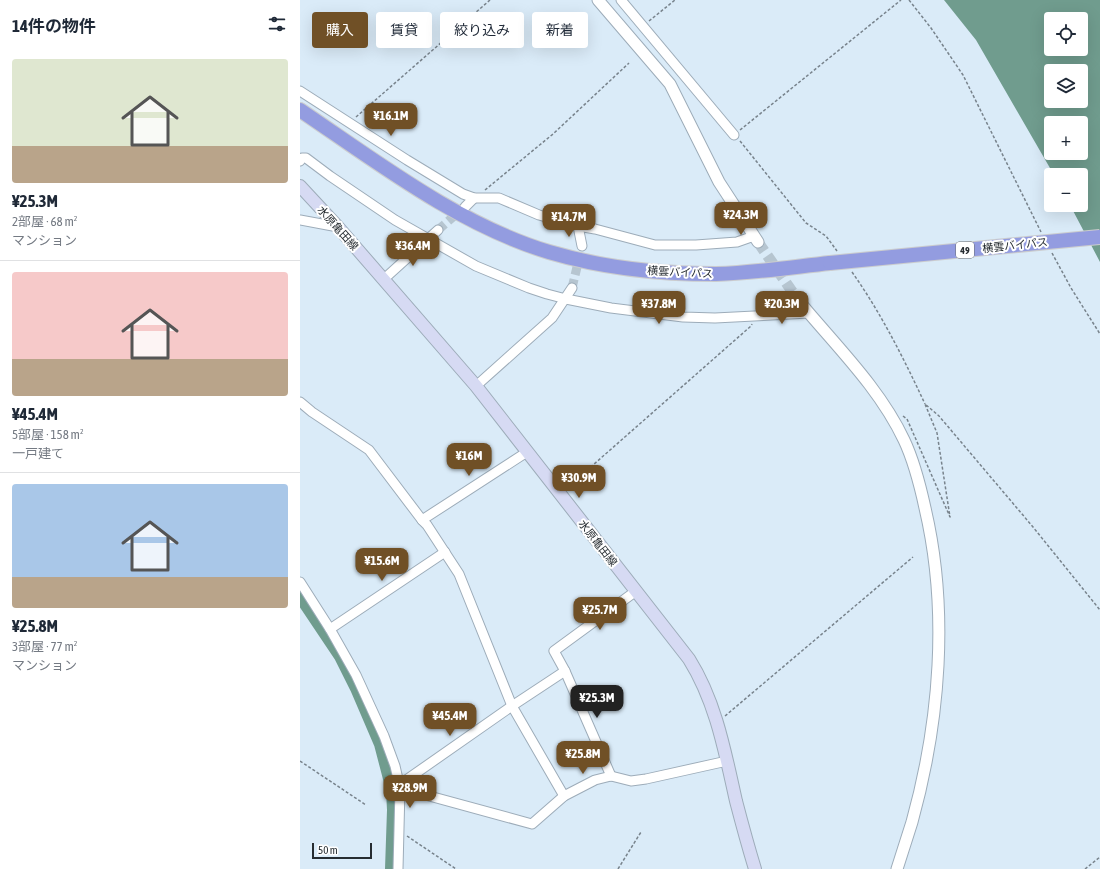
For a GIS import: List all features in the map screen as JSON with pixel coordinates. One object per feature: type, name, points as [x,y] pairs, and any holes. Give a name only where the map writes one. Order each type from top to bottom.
[{"type":"highway","name":"横雲バイパス","points":[[300,110],[450,208],[507,236],[548,251],[586,261],[625,268],[717,274],[834,259],[1100,237]]},
{"type":"main road","name":"水原亀田線","points":[[300,186],[338,227],[476,386],[682,648],[692,663],[706,690],[718,723],[743,828],[755,869]]},
{"type":"street","points":[[300,91],[407,160],[464,194],[474,198],[499,198],[539,215],[655,245],[696,245],[756,239],[719,182],[670,84],[598,0]]},
{"type":"street","points":[[622,0],[734,135]]},
{"type":"street","points":[[300,161],[302,158],[306,158],[395,220],[476,266],[529,288],[566,299],[612,308],[683,317],[754,317],[809,313]]},
{"type":"street","points":[[465,206],[474,198]]},
{"type":"street","points":[[300,220],[338,227]]},
{"type":"street","points":[[578,226],[582,246]]},
{"type":"street","points":[[384,280],[438,230]]},
{"type":"street","points":[[476,386],[552,318],[572,288]]},
{"type":"street","points":[[798,300],[854,366],[885,407],[904,440],[918,481],[929,525],[936,571],[940,628],[936,700],[924,771],[912,822],[897,869]]},
{"type":"street","points":[[300,402],[312,412],[369,450],[427,525],[459,574],[512,706],[564,796]]},
{"type":"street","points":[[422,520],[527,452]]},
{"type":"street","points":[[330,629],[445,552]]},
{"type":"street","points":[[300,582],[330,629],[356,675],[384,736],[400,786],[398,869]]},
{"type":"street","points":[[611,776],[565,671],[554,651],[636,591]]},
{"type":"street","points":[[400,786],[512,706],[565,671]]},
{"type":"street","points":[[400,786],[532,824],[564,796],[595,780],[611,776],[631,781],[646,779],[727,761]]},
{"type":"path","points":[[351,123],[490,0]]},
{"type":"path","points":[[643,26],[675,0]]},
{"type":"path","points":[[834,259],[826,236],[806,223],[734,135],[900,0]]},
{"type":"path","points":[[909,0],[931,28],[963,75],[1042,234]]},
{"type":"path","points":[[474,198],[553,134],[629,63]]},
{"type":"path","points":[[1049,247],[1071,288],[1100,334]]},
{"type":"path","points":[[851,271],[863,288],[903,357],[937,433],[950,517],[907,419],[902,416]]},
{"type":"path","points":[[560,494],[751,326],[754,317]]},
{"type":"path","points":[[925,404],[939,416],[1033,527],[1100,610]]},
{"type":"path","points":[[718,723],[913,557]]},
{"type":"path","points":[[300,761],[366,805]]},
{"type":"path","points":[[399,831],[456,869]]},
{"type":"path","points":[[618,869],[641,832]]},
{"type":"path","points":[[1085,869],[1100,857]]},
{"type":"shaded area","points":[[944,0],[1100,0],[1100,262],[1074,212],[1088,212],[1088,168],[1050,168],[1045,160],[1088,160],[1088,116],[1044,116],[1044,158],[976,40]]},
{"type":"waterway","points":[[300,595],[341,656],[357,688],[381,744],[393,790],[394,810],[392,869]]},
{"type":"tunnel","points":[[438,230],[461,210]]},
{"type":"tunnel","points":[[758,242],[798,300]]},
{"type":"tunnel","points":[[572,288],[582,246]]}]
